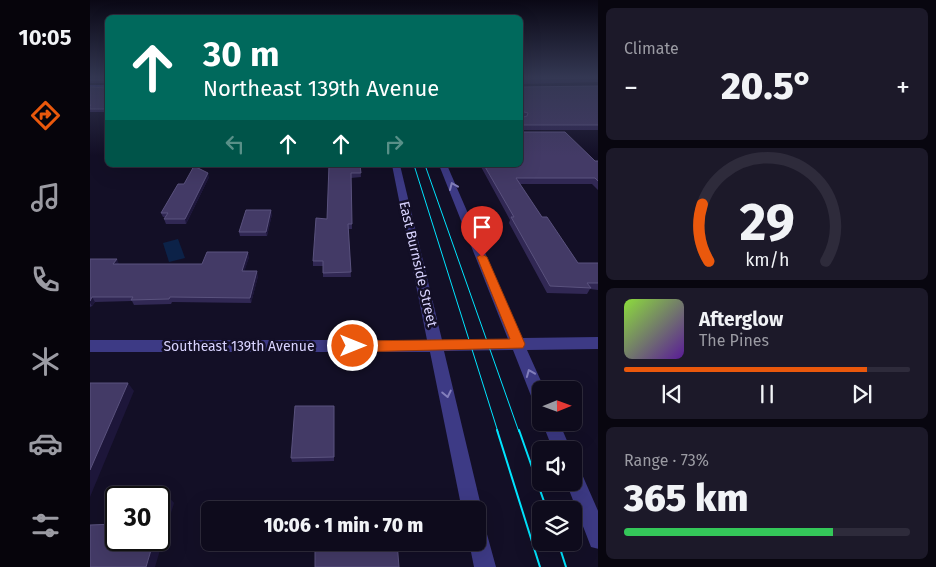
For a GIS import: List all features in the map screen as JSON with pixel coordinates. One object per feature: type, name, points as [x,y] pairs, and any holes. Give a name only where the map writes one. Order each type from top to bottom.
[{"type":"street","name":"East Burnside Street","points":[[396,167],[470,501]]},
{"type":"street","points":[[444,167],[533,381]]},
{"type":"street","name":"Southeast 139th Avenue","points":[[92,350],[598,343]]},
{"type":"street","points":[[579,491],[598,539]]},
{"type":"street","points":[[482,551],[485,567]]},
{"type":"water","points":[[178,239],[185,258],[169,262],[163,243]]},
{"type":"building","points":[[90,103],[105,103],[105,109],[90,109]]},
{"type":"building","points":[[523,103],[598,103],[598,125],[523,125],[523,117],[527,116],[528,113],[523,112]]},
{"type":"building","points":[[523,132],[565,132],[595,161],[598,161],[598,181],[595,178],[516,178],[542,217],[547,217],[578,263],[598,263],[598,283],[587,283],[591,288],[550,286],[511,217],[514,217],[485,167],[523,167]]},
{"type":"building","points":[[193,167],[208,173],[185,219],[164,219],[168,213],[161,213],[178,184],[184,184]]},
{"type":"building","points":[[329,167],[360,167],[361,173],[351,173],[352,224],[348,224],[351,272],[323,273],[323,261],[313,261],[316,218],[327,219]]},
{"type":"building","points":[[246,210],[271,210],[266,232],[239,232]]},
{"type":"building","points":[[207,252],[248,252],[242,271],[257,271],[250,298],[170,297],[169,299],[131,300],[133,297],[92,297],[90,301],[90,259],[117,259],[113,264],[202,264]]},
{"type":"building","points":[[90,383],[128,383],[90,470]]},
{"type":"building","points":[[295,406],[334,406],[334,457],[291,458]]},
{"type":"building","points":[[105,524],[105,551],[151,551],[146,567],[90,567],[90,525]]},
{"type":"building","points":[[315,551],[398,551],[399,567],[315,567]]},
{"type":"tram line","points":[[415,167],[498,432]]},
{"type":"tram line","points":[[426,167],[519,432]]},
{"type":"tram line","points":[[497,430],[540,567]]},
{"type":"tram line","points":[[519,430],[544,501]]},
{"type":"tram line","points":[[561,551],[566,567]]},
{"type":"route","points":[[353,346],[518,344],[482,257]]}]
